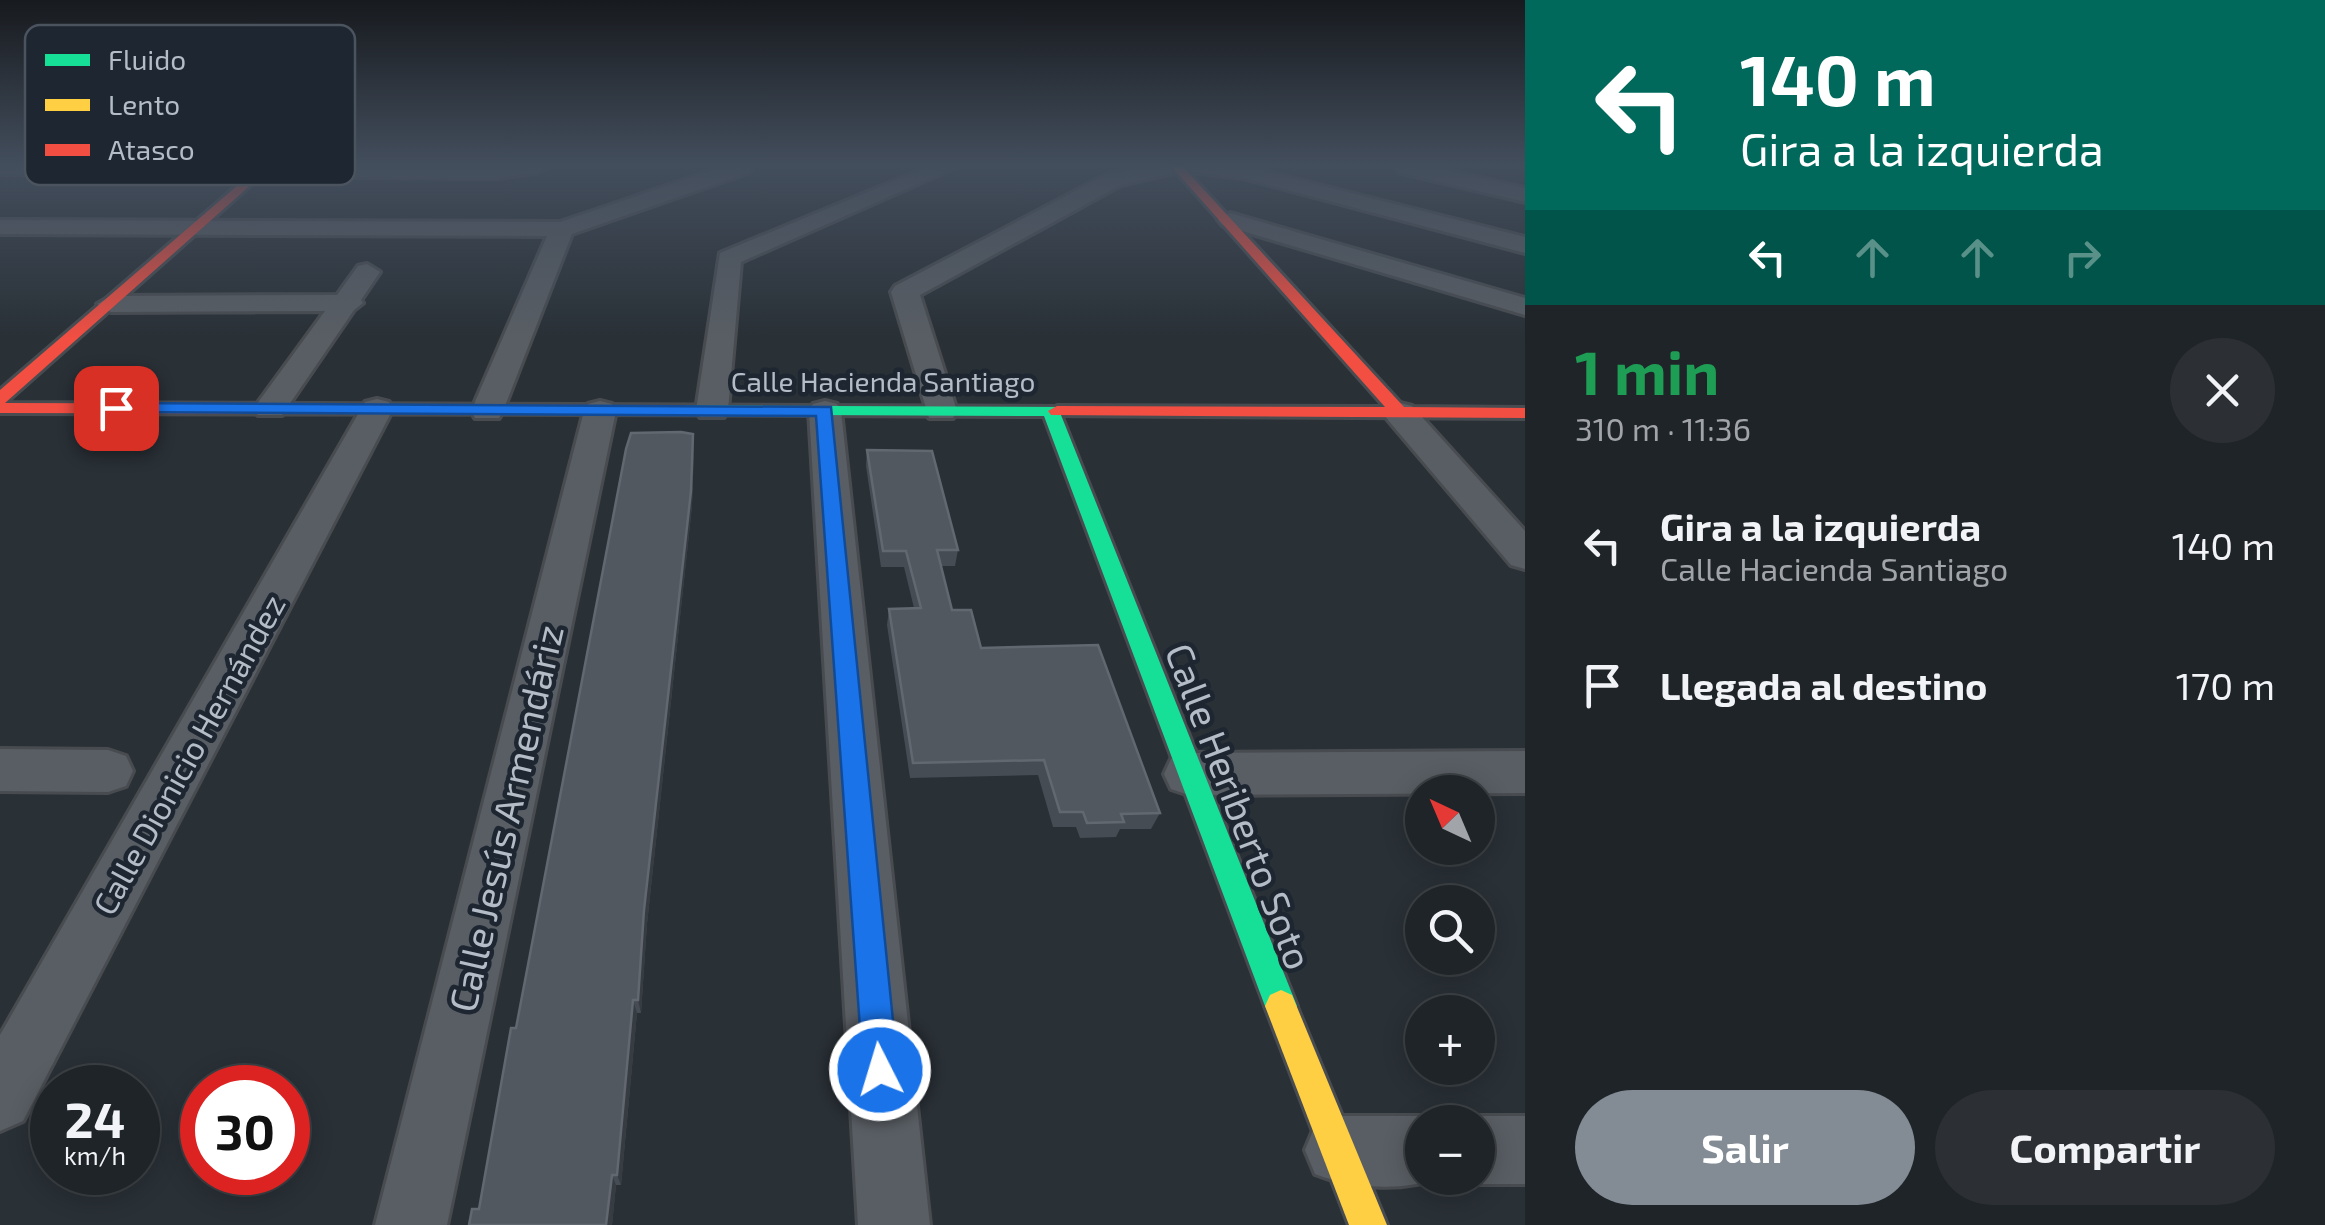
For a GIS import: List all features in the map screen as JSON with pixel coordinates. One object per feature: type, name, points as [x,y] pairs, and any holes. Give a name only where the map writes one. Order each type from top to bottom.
[{"type":"street","points":[[0,399],[201,224]]},
{"type":"street","points":[[0,228],[562,228],[573,224]]},
{"type":"street","points":[[712,410],[729,258],[808,224]]},
{"type":"street","points":[[940,411],[905,292],[1032,224]]},
{"type":"street","points":[[1234,224],[1525,556]]},
{"type":"street","points":[[1244,224],[1525,307]]},
{"type":"street","points":[[1445,224],[1525,245]]},
{"type":"street","points":[[487,411],[562,228]]},
{"type":"street","points":[[270,408],[349,303],[367,272]]},
{"type":"street","points":[[111,304],[349,303]]},
{"type":"street","name":"Calle Hacienda Santiago","points":[[0,408],[1525,413]]},
{"type":"street","name":"Calle Dionicio Hernández","points":[[0,1098],[377,409]]},
{"type":"street","name":"Calle Jesús Armendáriz","points":[[411,1225],[600,411]]},
{"type":"street","points":[[824,411],[894,1225]]},
{"type":"street","name":"Calle Heriberto Soto","points":[[1051,412],[1368,1225]]},
{"type":"street","points":[[0,770],[108,771]]},
{"type":"street","points":[[1189,774],[1525,772]]},
{"type":"street","points":[[1338,1150],[1405,1150]]},
{"type":"street","points":[[1495,1150],[1525,1150]]},
{"type":"building","points":[[631,433],[693,434],[691,491],[644,910],[638,1000],[633,1000],[617,1175],[612,1175],[606,1225],[469,1225],[472,1209],[479,1209],[511,1028],[516,1028],[626,449]]},
{"type":"building","points":[[867,450],[932,451],[958,550],[937,550],[952,610],[971,610],[981,648],[1098,645],[1160,813],[1121,814],[1124,822],[1087,823],[1083,812],[1060,812],[1044,760],[913,763],[889,609],[921,608],[906,551],[883,551]]},
{"type":"traffic: fast","points":[[590,410],[1057,411]]},
{"type":"traffic: fast","points":[[1051,411],[1281,1006]]},
{"type":"traffic: slow","points":[[1281,1006],[1368,1225]]},
{"type":"traffic: jam","points":[[0,399],[200,224]]},
{"type":"traffic: jam","points":[[1229,224],[1400,413]]},
{"type":"traffic: jam","points":[[0,408],[590,410]]},
{"type":"traffic: jam","points":[[1057,411],[1525,413]]},
{"type":"route","points":[[116,408],[824,411],[880,1070]]}]
